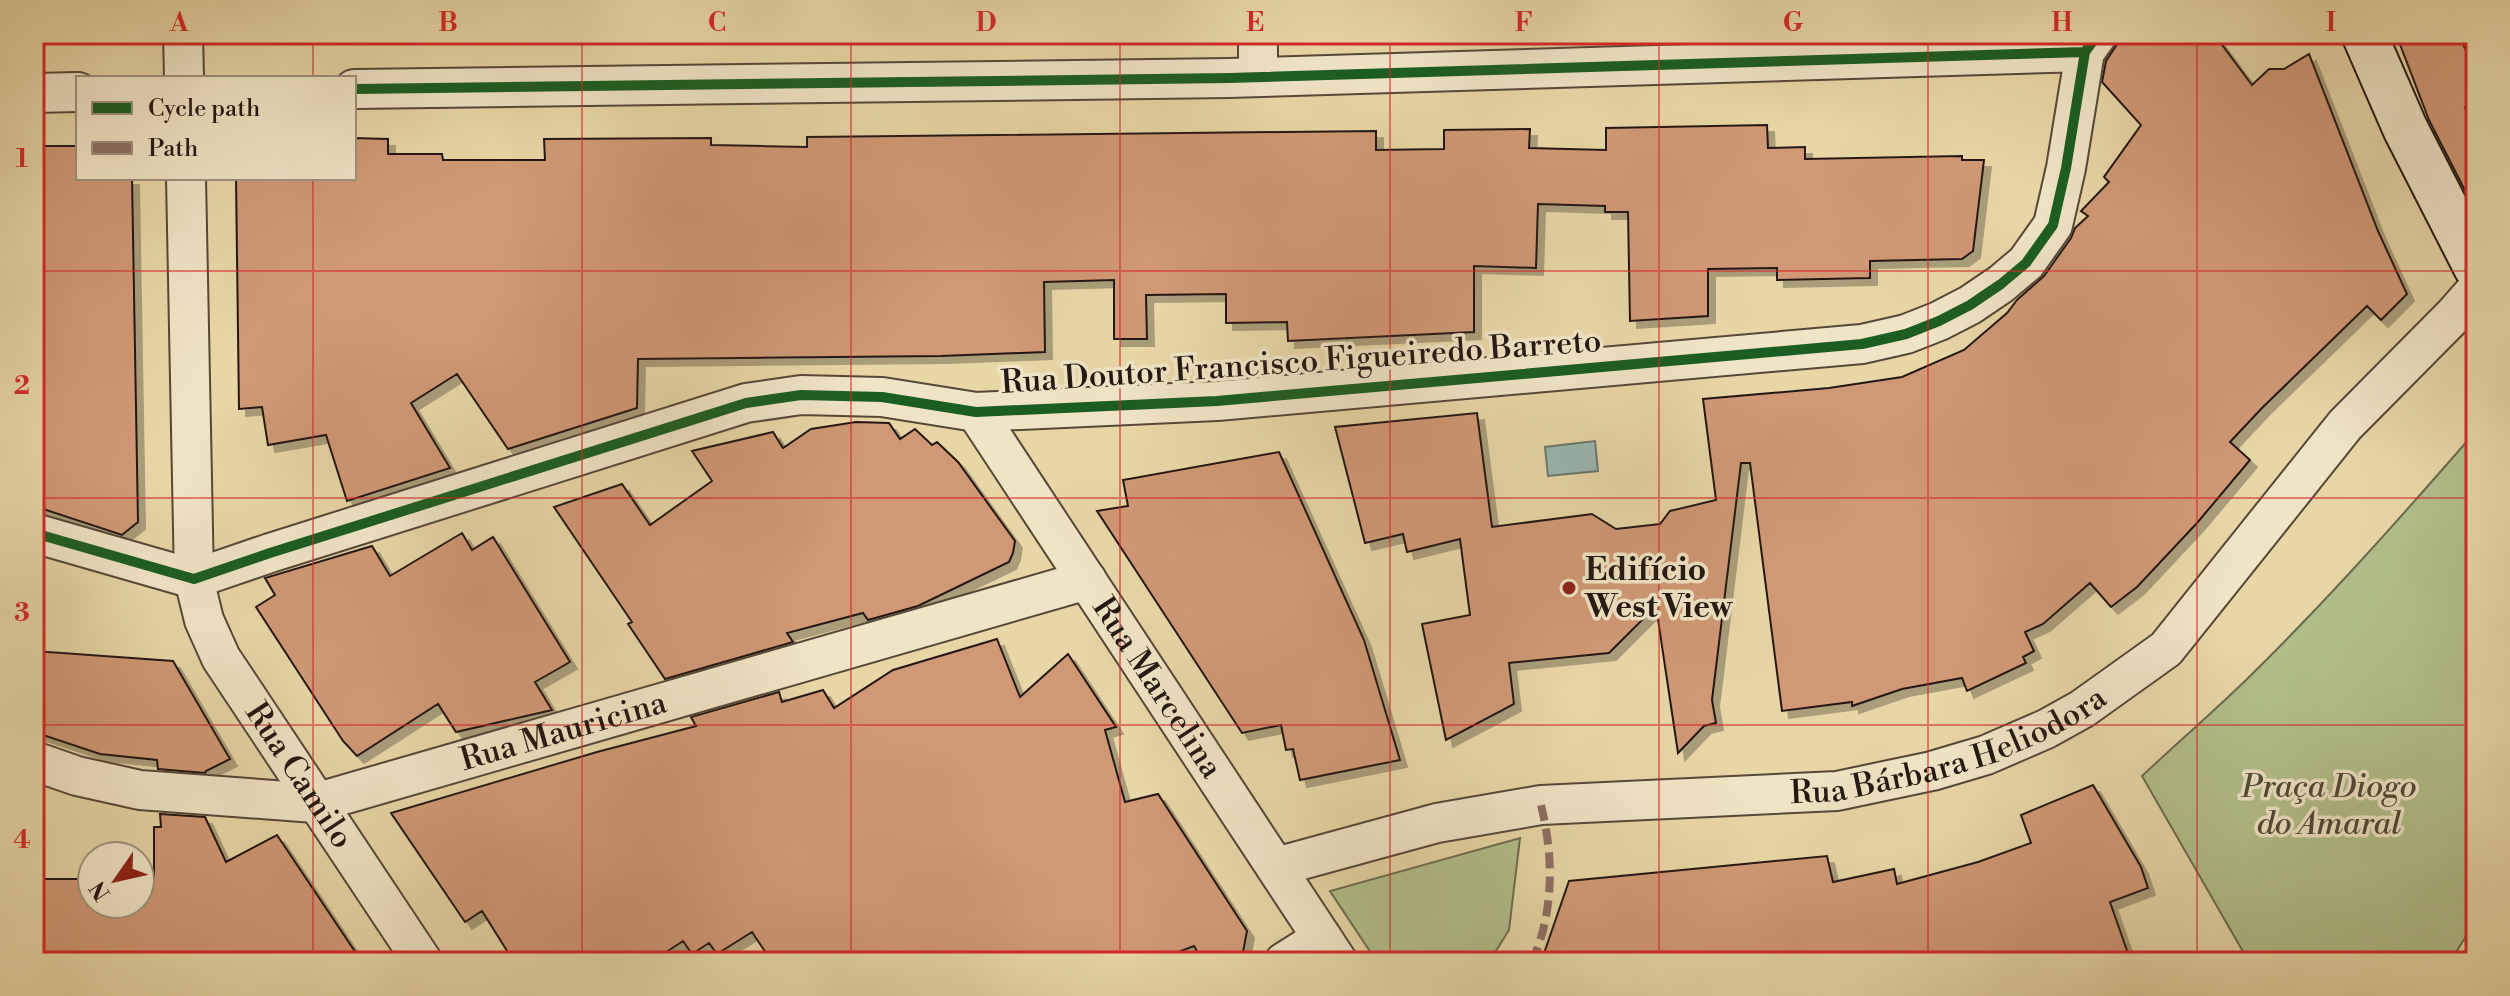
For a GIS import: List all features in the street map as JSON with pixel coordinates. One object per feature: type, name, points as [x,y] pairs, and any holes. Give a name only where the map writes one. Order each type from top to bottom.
[{"type":"street","points":[[183,34],[184,76]]},
{"type":"street","points":[[1258,34],[1258,77]]},
{"type":"street","points":[[2364,34],[2405,128],[2476,267]]},
{"type":"street","points":[[356,89],[1258,77],[2092,43]]},
{"type":"street","name":"Rua Doutor Francisco Figueiredo Barreto","points":[[194,579],[746,403],[801,395],[882,397],[976,412],[1217,401],[1862,344],[1906,334],[1970,305],[2001,284],[2026,263],[2053,225],[2092,43]]},
{"type":"street","points":[[34,93],[76,92]]},
{"type":"street","name":"Rua Camilo","points":[[186,180],[194,579],[204,620],[221,658],[423,962]]},
{"type":"street","name":"Rua Bárbara Heliodora","points":[[1276,867],[1437,823],[1541,805],[1837,791],[1932,771],[1986,755],[2046,729],[2082,709],[2166,649],[2345,425],[2469,305]]},
{"type":"street","name":"Rua Marcelina","points":[[976,412],[1330,950]]},
{"type":"street","points":[[34,533],[194,579]]},
{"type":"street","name":"Rua Mauricina","points":[[34,761],[77,776],[140,790],[315,803],[1087,580]]},
{"type":"street","points":[[1284,962],[1330,950]]},
{"type":"green space","name":"Praça Diogo do Amaral","points":[[2476,431],[2476,920],[2450,962],[2249,962],[2142,776],[2305,621]]},
{"type":"green space","points":[[1520,838],[1509,930],[1489,962],[1377,962],[1330,891]]},
{"type":"water","points":[[1595,441],[1598,471],[1548,476],[1545,447]]},
{"type":"building","points":[[2124,34],[2214,34],[2252,85],[2269,69],[2284,69],[2309,54],[2378,231],[2407,294],[2381,320],[2367,306],[2230,442],[2250,460],[2137,587],[2111,607],[2090,583],[2043,624],[2025,632],[2034,651],[2023,657],[2026,663],[1967,691],[1962,678],[1902,689],[1852,706],[1852,702],[1782,711],[1750,463],[1741,463],[1712,700],[1716,723],[1704,726],[1678,753],[1656,606],[1609,653],[1509,663],[1514,704],[1446,740],[1422,624],[1470,615],[1460,539],[1407,552],[1403,534],[1365,543],[1335,427],[1477,413],[1492,527],[1592,514],[1616,529],[1660,524],[1670,511],[1716,500],[1703,399],[1829,388],[1902,377],[1964,350],[2044,276],[2075,228],[2088,216],[2081,211],[2109,182],[2104,177],[2141,125],[2102,82],[2106,61]]},
{"type":"building","points":[[2396,34],[2459,34],[2476,75],[2476,103],[2465,107],[2476,137],[2476,212],[2429,120]]},
{"type":"building","points":[[1767,125],[1768,148],[1805,147],[1805,159],[1962,156],[1962,160],[1984,160],[1973,251],[1962,259],[1870,261],[1870,278],[1777,280],[1777,268],[1708,269],[1708,316],[1630,321],[1628,212],[1605,212],[1605,206],[1538,204],[1536,268],[1474,266],[1474,332],[1288,341],[1287,322],[1226,323],[1226,294],[1146,295],[1147,339],[1114,339],[1114,280],[1044,282],[1045,352],[638,359],[637,408],[508,449],[457,374],[411,403],[450,468],[347,501],[326,435],[268,445],[262,407],[239,409],[236,180],[356,180],[356,138],[388,139],[388,154],[442,154],[443,160],[545,160],[544,139],[711,138],[711,145],[807,147],[807,137],[1376,131],[1376,150],[1444,149],[1444,130],[1530,129],[1529,148],[1606,150],[1606,128]]},
{"type":"building","points":[[34,146],[76,146],[76,180],[132,180],[138,522],[122,535],[34,506]]},
{"type":"building","points":[[856,422],[889,423],[900,439],[915,429],[932,445],[937,442],[958,462],[1015,541],[1009,562],[918,606],[868,620],[863,613],[787,633],[793,642],[665,679],[628,624],[632,622],[554,507],[622,484],[650,525],[712,481],[692,451],[773,432],[783,448],[811,429]]},
{"type":"building","points":[[1279,452],[1364,640],[1400,760],[1300,780],[1293,749],[1286,750],[1281,725],[1242,733],[1097,511],[1128,506],[1123,480]]},
{"type":"building","points":[[462,533],[472,550],[493,537],[570,662],[535,682],[552,710],[456,732],[438,704],[357,756],[343,741],[256,607],[275,595],[265,578],[372,546],[390,576]]},
{"type":"building","points":[[997,639],[1020,697],[1068,654],[1116,727],[1105,730],[1125,802],[1158,794],[1247,931],[1243,952],[1218,962],[1203,962],[1194,946],[1152,962],[772,962],[752,932],[717,954],[709,943],[692,954],[683,941],[651,962],[514,962],[482,911],[465,922],[391,813],[696,726],[691,717],[779,692],[782,702],[823,690],[834,708],[893,670]]},
{"type":"building","points":[[34,651],[173,661],[230,759],[205,773],[158,769],[157,760],[100,754],[34,732]]},
{"type":"building","points":[[2093,785],[2141,867],[2148,888],[2110,902],[2131,962],[1541,962],[1569,881],[1827,856],[1833,882],[1894,869],[1897,884],[1978,862],[2031,843],[2021,815]]},
{"type":"building","points":[[160,814],[205,817],[226,862],[277,835],[362,962],[34,962],[34,879],[76,879],[76,920],[156,920],[154,827],[161,827]]},
{"type":"marked path","points":[[1532,962],[1545,924],[1550,885],[1548,845],[1541,805]]},
{"type":"cycle path","points":[[34,533],[194,579],[746,403],[801,395],[882,397],[976,412],[1217,401],[1862,344],[1906,334],[1970,305],[2001,284],[2026,263],[2053,225],[2066,168],[2085,52],[2098,34]]},
{"type":"cycle path","points":[[356,89],[1229,78],[2085,52]]},
{"type":"place","name":"Edifício West View","points":[[1569,588]]}]
